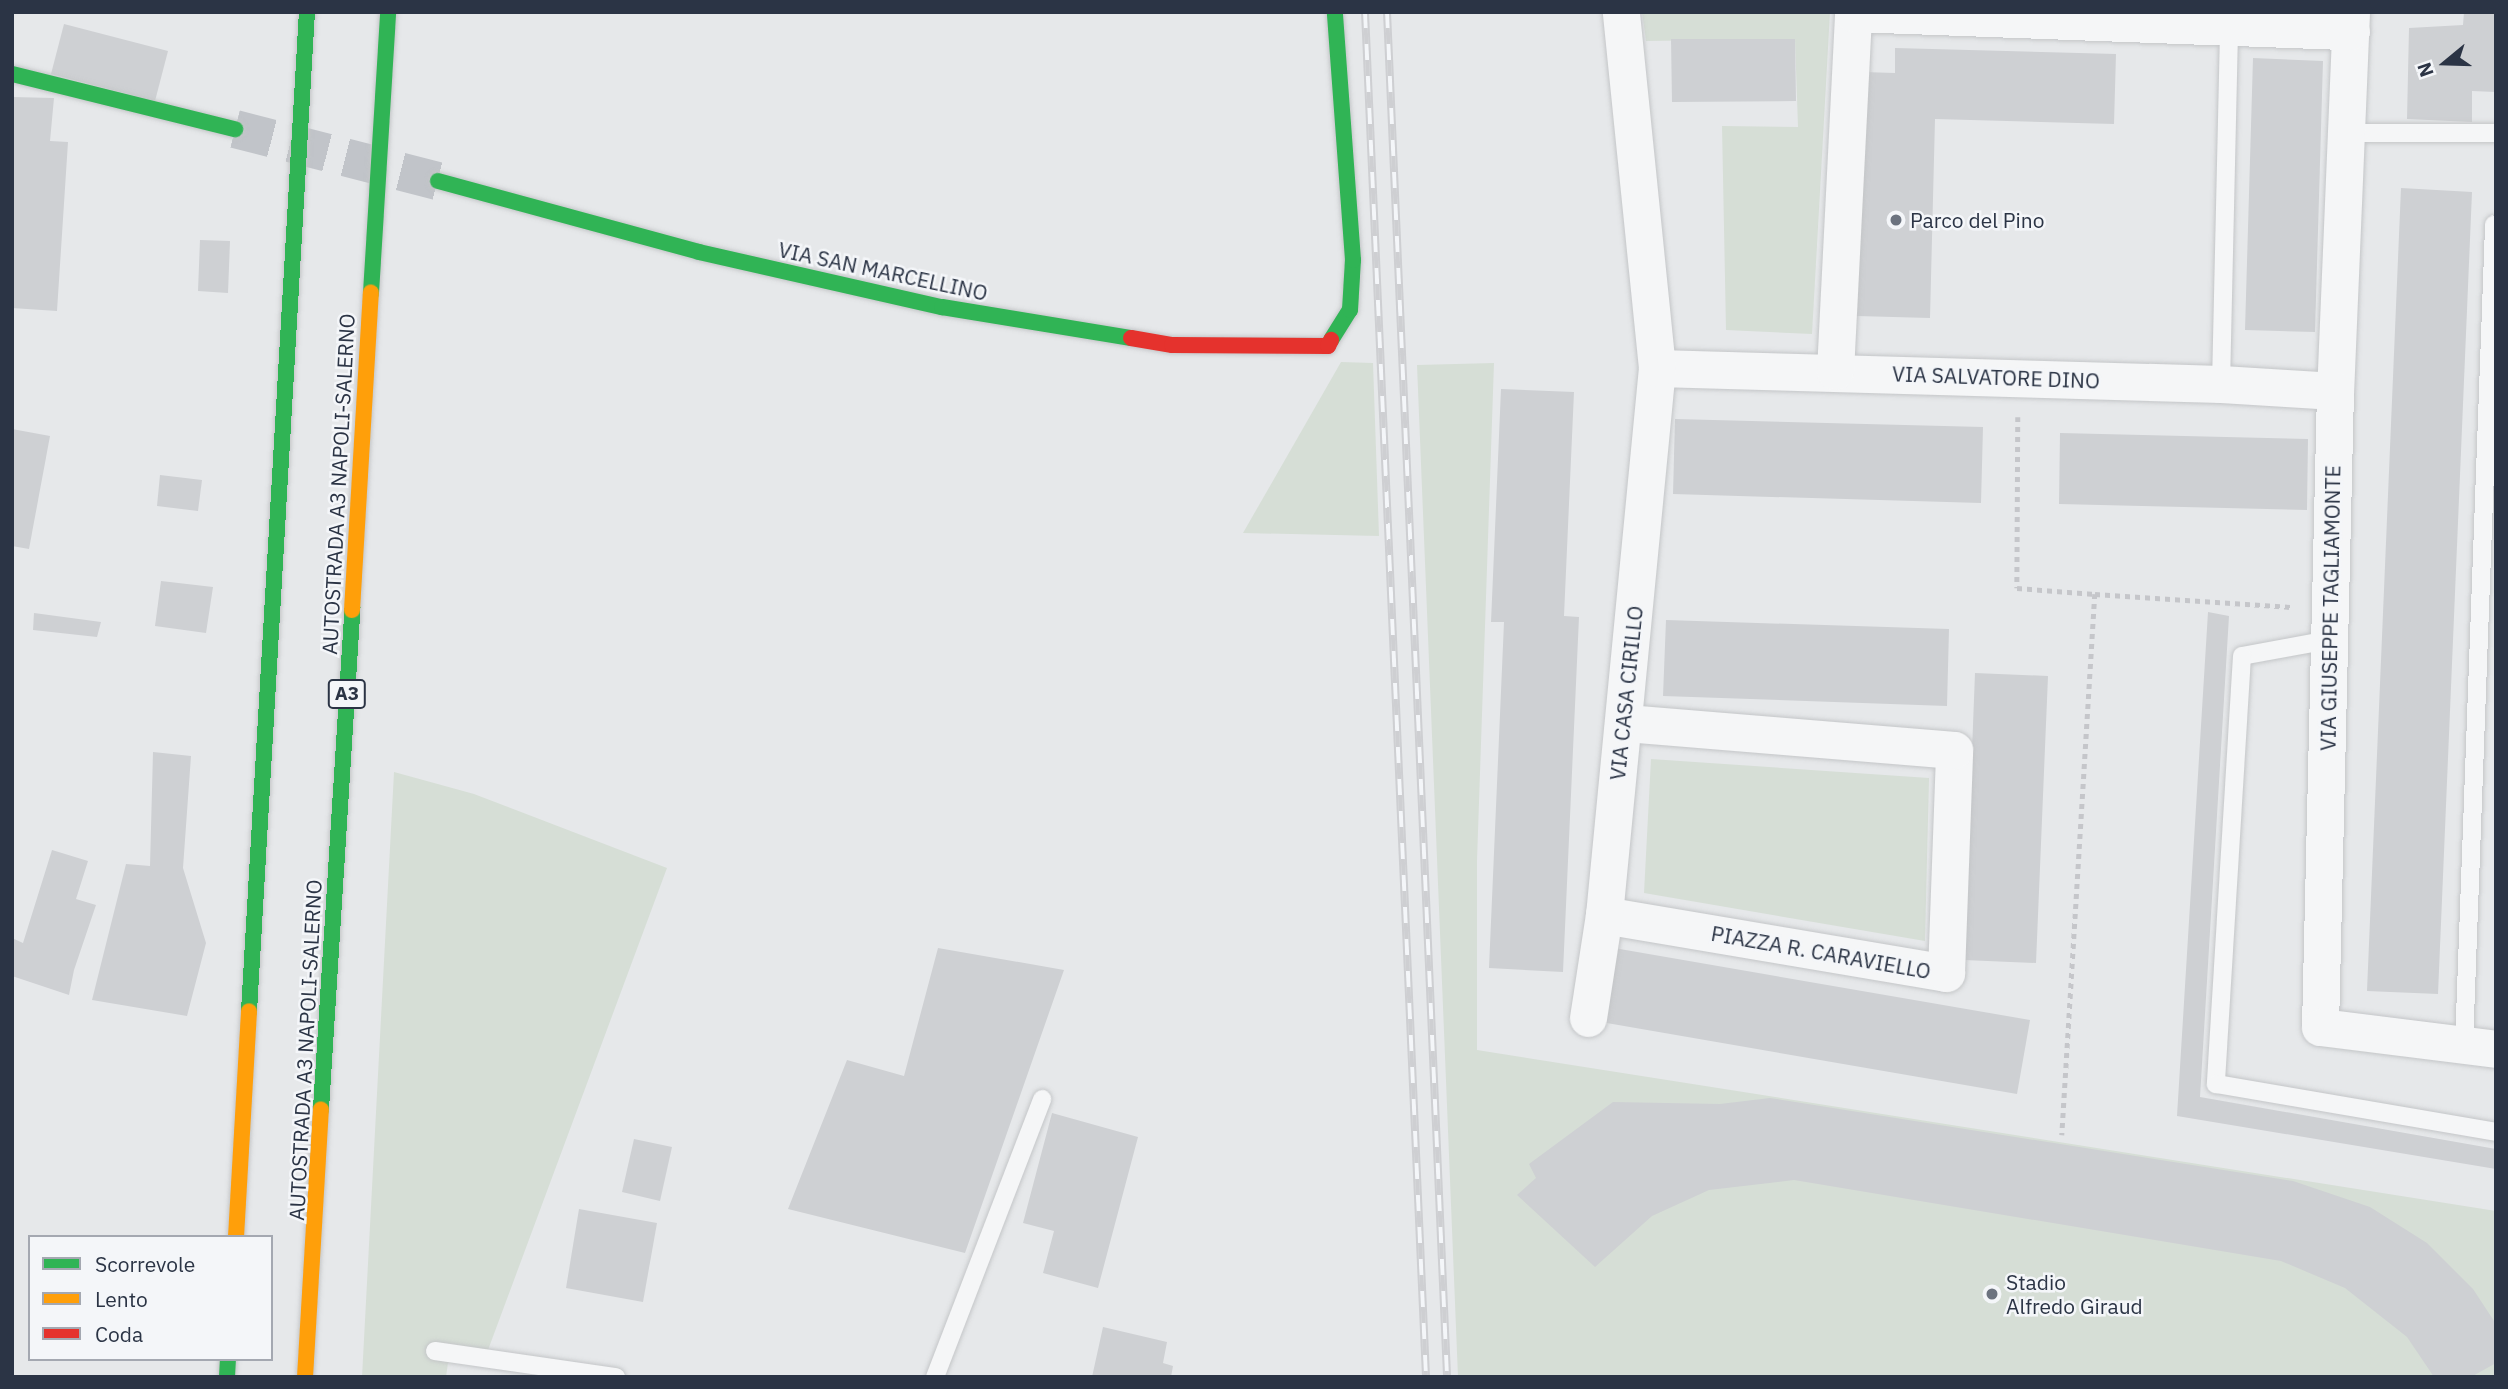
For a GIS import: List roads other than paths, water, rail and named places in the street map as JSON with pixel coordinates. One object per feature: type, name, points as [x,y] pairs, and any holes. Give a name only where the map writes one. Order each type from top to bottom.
[{"type":"main road","points":[[236,1235],[307,12]]},
{"type":"main road","name":"AUTOSTRADA A3 NAPOLI-SALERNO","points":[[305,1377],[388,12]]},
{"type":"main road","name":"VIA SAN MARCELLINO","points":[[438,181],[699,252],[942,307],[1172,345],[1328,346],[1350,310],[1353,260],[1335,12]]},
{"type":"main road","points":[[12,74],[235,129]]},
{"type":"street","name":"VIA CASA CIRILLO","points":[[1588,1018],[1604,915],[1657,368],[1621,12]]},
{"type":"street","points":[[1835,371],[1853,13],[2229,26],[2351,21]]},
{"type":"street","name":"VIA GIUSEPPE TAGLIAMONTE","points":[[2351,21],[2335,391],[2320,1027],[2480,1047]]},
{"type":"street","name":"VIA SALVATORE DINO","points":[[1657,368],[2221,384],[2335,391]]},
{"type":"street","name":"PIAZZA R. CARAVIELLO","points":[[1604,915],[1946,973],[1954,750],[1623,723]]},
{"type":"lane","points":[[2221,384],[2229,26]]},
{"type":"lane","points":[[2347,134],[2496,133]]},
{"type":"lane","points":[[2480,1047],[2494,225]]},
{"type":"lane","points":[[2330,625],[2242,656],[2217,1084],[2496,1132]]},
{"type":"lane","points":[[935,1377],[1042,1099]]},
{"type":"lane","points":[[435,1351],[616,1377]]},
{"type":"tunnel","points":[[235,129],[438,181]]},
{"type":"railway","points":[[1365,12],[1426,1377]]},
{"type":"railway","points":[[1387,12],[1447,1377]]},
{"type":"place","name":"Parco del Pino","points":[[1896,220]]},
{"type":"place","name":"Stadio Alfredo Giraud","points":[[1992,1294]]}]
